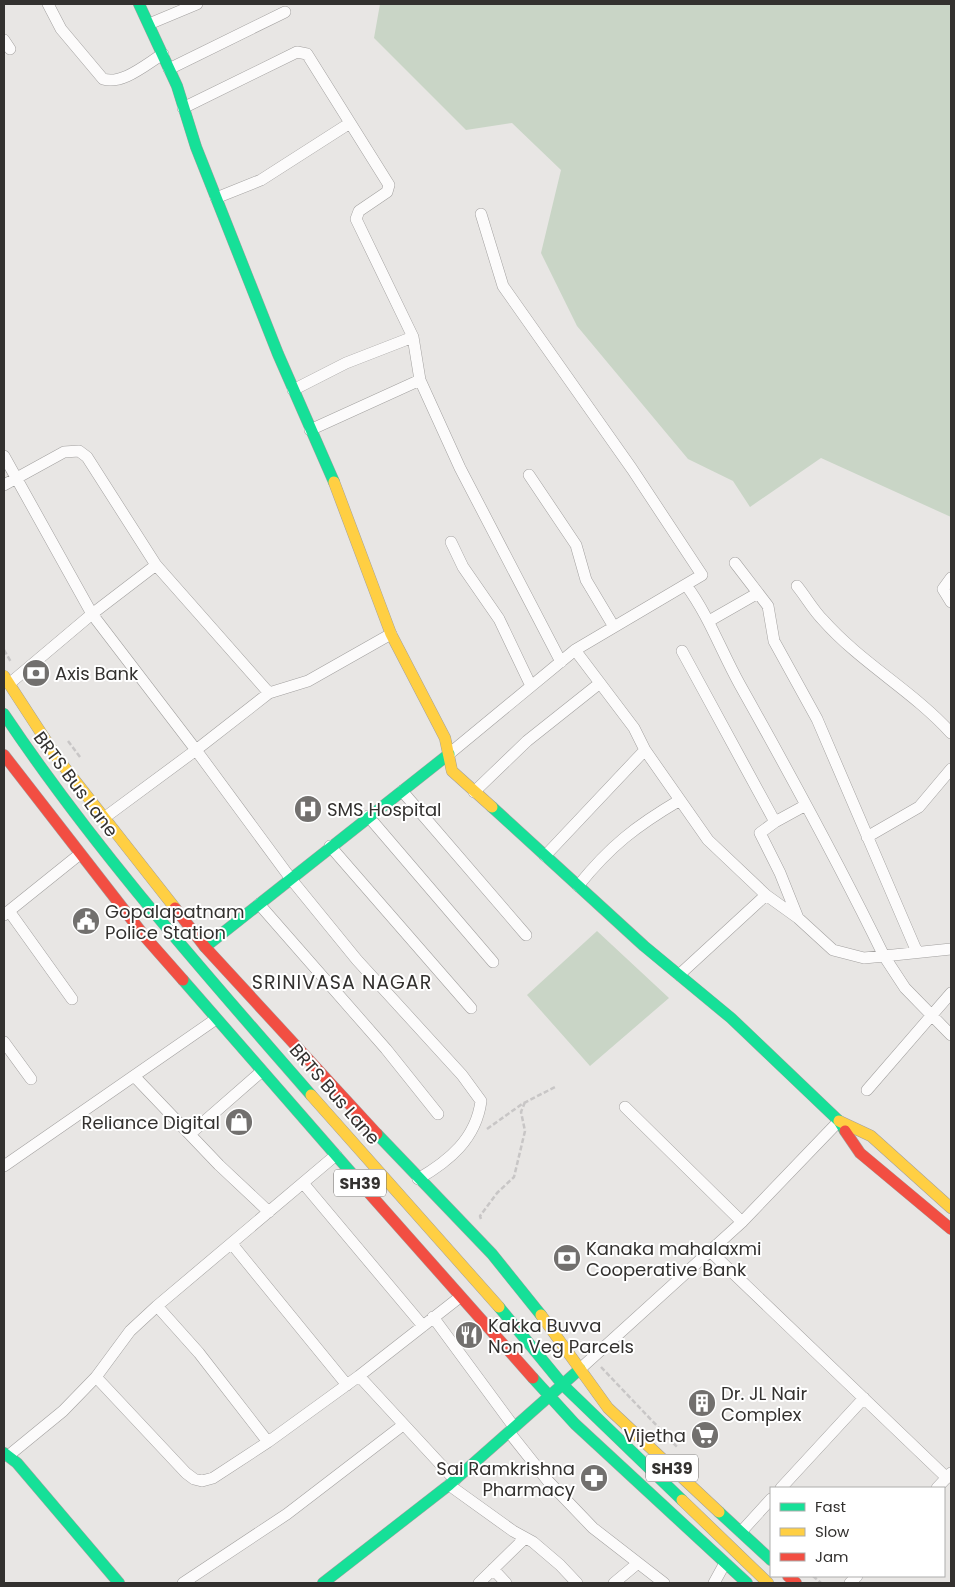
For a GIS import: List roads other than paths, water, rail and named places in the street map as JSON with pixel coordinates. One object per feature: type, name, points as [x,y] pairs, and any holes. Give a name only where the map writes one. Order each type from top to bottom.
[{"type":"main road","points":[[139,4],[169,69],[216,198],[391,634],[445,738],[452,771],[678,975],[731,1018],[839,1121],[860,1153],[951,1229]]},
{"type":"main road","name":"SH39","points":[[6,680],[58,759],[204,947],[418,1179],[492,1254],[534,1306],[608,1408],[770,1559]]},
{"type":"main road","name":"BRTS Bus Lane","points":[[4,714],[41,769],[112,861],[184,948],[389,1185],[487,1291],[563,1385],[768,1583]]},
{"type":"main road","name":"SH39","points":[[4,754],[146,938],[460,1297],[575,1424],[747,1583]]},
{"type":"main road","points":[[204,947],[449,754]]},
{"type":"main road","points":[[839,1121],[871,1136],[951,1208]]},
{"type":"main road","points":[[323,1583],[452,1482],[580,1370]]},
{"type":"main road","points":[[6,1455],[17,1463],[119,1583]]},
{"type":"street","points":[[48,4],[61,29],[96,74],[103,79],[111,82],[121,78],[162,54]]},
{"type":"street","points":[[149,24],[197,4]]},
{"type":"street","points":[[169,69],[285,12]]},
{"type":"street","points":[[184,108],[301,51],[307,54],[389,185],[387,192],[359,211],[356,220],[413,337],[420,380],[460,468],[561,662]]},
{"type":"street","points":[[216,198],[261,180],[350,123]]},
{"type":"street","points":[[449,754],[575,650],[702,575],[632,469],[503,286],[481,214]]},
{"type":"street","points":[[293,390],[346,363],[413,337]]},
{"type":"street","points":[[310,430],[420,380]]},
{"type":"street","points":[[4,486],[64,452],[79,451],[90,460],[156,565],[269,693]]},
{"type":"street","points":[[4,456],[92,614],[291,879],[357,960],[473,1088],[481,1100],[469,1136],[443,1165],[418,1179]]},
{"type":"street","points":[[529,475],[576,545],[586,580],[614,627]]},
{"type":"street","points":[[451,542],[463,567],[499,619],[531,686]]},
{"type":"street","points":[[735,563],[768,606],[774,641],[817,719],[917,952]]},
{"type":"street","points":[[6,680],[20,675],[92,614],[156,565]]},
{"type":"street","points":[[951,578],[943,589],[951,602]]},
{"type":"street","points":[[686,585],[702,607],[726,660],[806,805],[884,956],[905,988],[931,1017],[951,1035]]},
{"type":"street","points":[[798,586],[823,620],[856,651],[938,718],[951,733]]},
{"type":"street","points":[[708,621],[758,592]]},
{"type":"street","points":[[104,818],[269,693],[308,681],[391,634]]},
{"type":"street","points":[[575,650],[634,728],[645,750],[708,840],[766,895],[798,918],[833,950],[864,958],[951,949]]},
{"type":"street","points":[[682,651],[776,822]]},
{"type":"street","points":[[474,792],[527,741],[600,683]]},
{"type":"street","points":[[545,856],[645,750]]},
{"type":"street","points":[[867,837],[919,807],[951,770]]},
{"type":"street","points":[[402,791],[526,935]]},
{"type":"street","points":[[578,886],[602,856],[625,836],[680,800]]},
{"type":"street","points":[[798,918],[780,873],[760,833],[806,805]]},
{"type":"street","points":[[368,816],[493,962]]},
{"type":"street","points":[[330,846],[471,1008]]},
{"type":"street","points":[[72,999],[6,913],[80,854]]},
{"type":"street","points":[[678,975],[766,895]]},
{"type":"street","points":[[259,904],[290,942],[386,1049],[438,1114]]},
{"type":"street","points":[[867,1090],[951,993]]},
{"type":"street","points":[[4,1166],[90,1104],[136,1077],[216,1019]]},
{"type":"street","points":[[4,1042],[31,1079]]},
{"type":"street","points":[[190,1134],[262,1071]]},
{"type":"street","points":[[136,1077],[268,1212]]},
{"type":"street","points":[[625,1106],[742,1222]]},
{"type":"street","points":[[580,1370],[742,1222],[839,1121]]},
{"type":"street","points":[[6,1455],[63,1411],[96,1378],[130,1331],[156,1306],[336,1155]]},
{"type":"street","points":[[303,1183],[423,1326]]},
{"type":"street","points":[[232,1244],[346,1384]]},
{"type":"street","points":[[710,1251],[864,1398],[949,1475],[938,1487]]},
{"type":"street","points":[[96,1378],[194,1480],[202,1481],[213,1478],[268,1442],[359,1376],[460,1297]]},
{"type":"street","points":[[156,1306],[199,1353],[268,1442]]},
{"type":"street","points":[[433,1317],[548,1482],[593,1528],[664,1583]]},
{"type":"street","points":[[359,1376],[452,1482],[560,1565],[577,1583]]},
{"type":"street","points":[[782,1487],[864,1398]]},
{"type":"street","points":[[183,1583],[287,1514],[403,1425]]},
{"type":"street","points":[[741,1532],[770,1500]]},
{"type":"street","points":[[479,1583],[525,1538]]},
{"type":"street","points":[[614,1583],[638,1563]]},
{"type":"street","points":[[714,1583],[726,1563]]},
{"type":"street","points":[[493,1569],[506,1583]]},
{"type":"place","name":"Axis Bank","points":[[36,673]]},
{"type":"place","name":"SMS Hospital","points":[[308,809]]},
{"type":"place","name":"Gopalapatnam Police Station","points":[[86,921]]},
{"type":"place","name":"Reliance Digital","points":[[239,1122]]},
{"type":"place","name":"Kanaka mahalaxmi Cooperative Bank","points":[[567,1258]]},
{"type":"place","name":"Kakka Buvva Non Veg Parcels","points":[[469,1335]]},
{"type":"place","name":"Dr. JL Nair Complex","points":[[702,1403]]},
{"type":"place","name":"Vijetha","points":[[705,1435]]},
{"type":"place","name":"Sai Ramkrishna Pharmacy","points":[[594,1478]]},
{"type":"district","name":"SRINIVASA NAGAR","points":[[342,982]]}]
